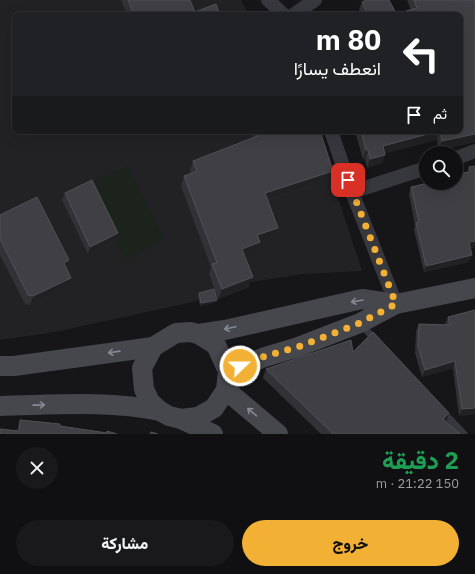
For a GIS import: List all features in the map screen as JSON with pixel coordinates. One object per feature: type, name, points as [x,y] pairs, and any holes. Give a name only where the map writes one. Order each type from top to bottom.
[{"type":"main road","points":[[181,419],[198,417],[214,408],[227,381],[265,356],[298,347],[360,323],[396,304],[475,288]]},
{"type":"main road","points":[[198,334],[362,299],[396,304]]},
{"type":"main road","points":[[0,366],[14,366],[153,347],[176,333],[190,332],[198,334],[216,345],[227,381],[278,434]]},
{"type":"main road","points":[[153,347],[142,368],[144,389],[150,402],[160,412]]},
{"type":"main road","points":[[0,406],[102,404],[139,407],[181,419],[213,434]]},
{"type":"street","points":[[268,0],[281,12]]},
{"type":"street","points":[[297,12],[315,0]]},
{"type":"street","points":[[332,134],[352,192],[396,304]]},
{"type":"street","points":[[463,155],[475,151]]},
{"type":"street","points":[[352,192],[419,170]]},
{"type":"lane","points":[[360,323],[380,345]]},
{"type":"lane","points":[[438,406],[464,434]]},
{"type":"shaded area","points":[[0,0],[241,0],[247,12],[12,12],[12,134],[317,134],[362,271],[304,274],[224,286],[215,303],[202,300],[55,332],[0,340]]},
{"type":"shaded area","points":[[127,166],[165,239],[126,261],[89,183]]},
{"type":"building","points":[[128,0],[190,0],[195,12],[133,12]]},
{"type":"building","points":[[366,0],[389,0],[395,12],[367,12],[362,2]]},
{"type":"building","points":[[414,0],[474,0],[475,134],[442,141],[441,134],[463,134],[463,12],[406,12],[417,8]]},
{"type":"building","points":[[216,4],[219,12],[195,12]]},
{"type":"building","points":[[321,134],[333,171],[265,193],[278,228],[257,235],[260,242],[242,249],[253,277],[222,289],[212,264],[217,263],[184,176],[197,171],[193,161],[260,135]]},
{"type":"building","points":[[362,134],[428,134],[383,146],[385,155],[370,159],[368,150],[366,150]]},
{"type":"building","points":[[475,166],[475,241],[469,242],[472,255],[426,266],[416,223],[419,222],[411,187],[419,185],[419,190],[463,190],[463,173],[470,172],[469,167]]},
{"type":"building","points":[[92,180],[118,233],[90,247],[65,193]]},
{"type":"building","points":[[37,197],[69,260],[64,263],[71,278],[33,296],[28,295],[0,239],[0,215]]},
{"type":"building","points":[[214,289],[217,300],[201,303],[199,293]]},
{"type":"building","points":[[475,310],[475,408],[462,409],[455,361],[425,370],[418,346],[419,324],[450,325],[448,317]]},
{"type":"building","points":[[373,332],[449,413],[443,419],[460,434],[333,434],[266,369],[351,340],[353,352]]},
{"type":"building","points":[[20,420],[60,424],[60,426],[107,433],[107,431],[117,434],[0,434],[0,429],[19,431]]},
{"type":"route","points":[[240,366],[265,356],[298,347],[360,323],[396,304],[348,180]]}]
